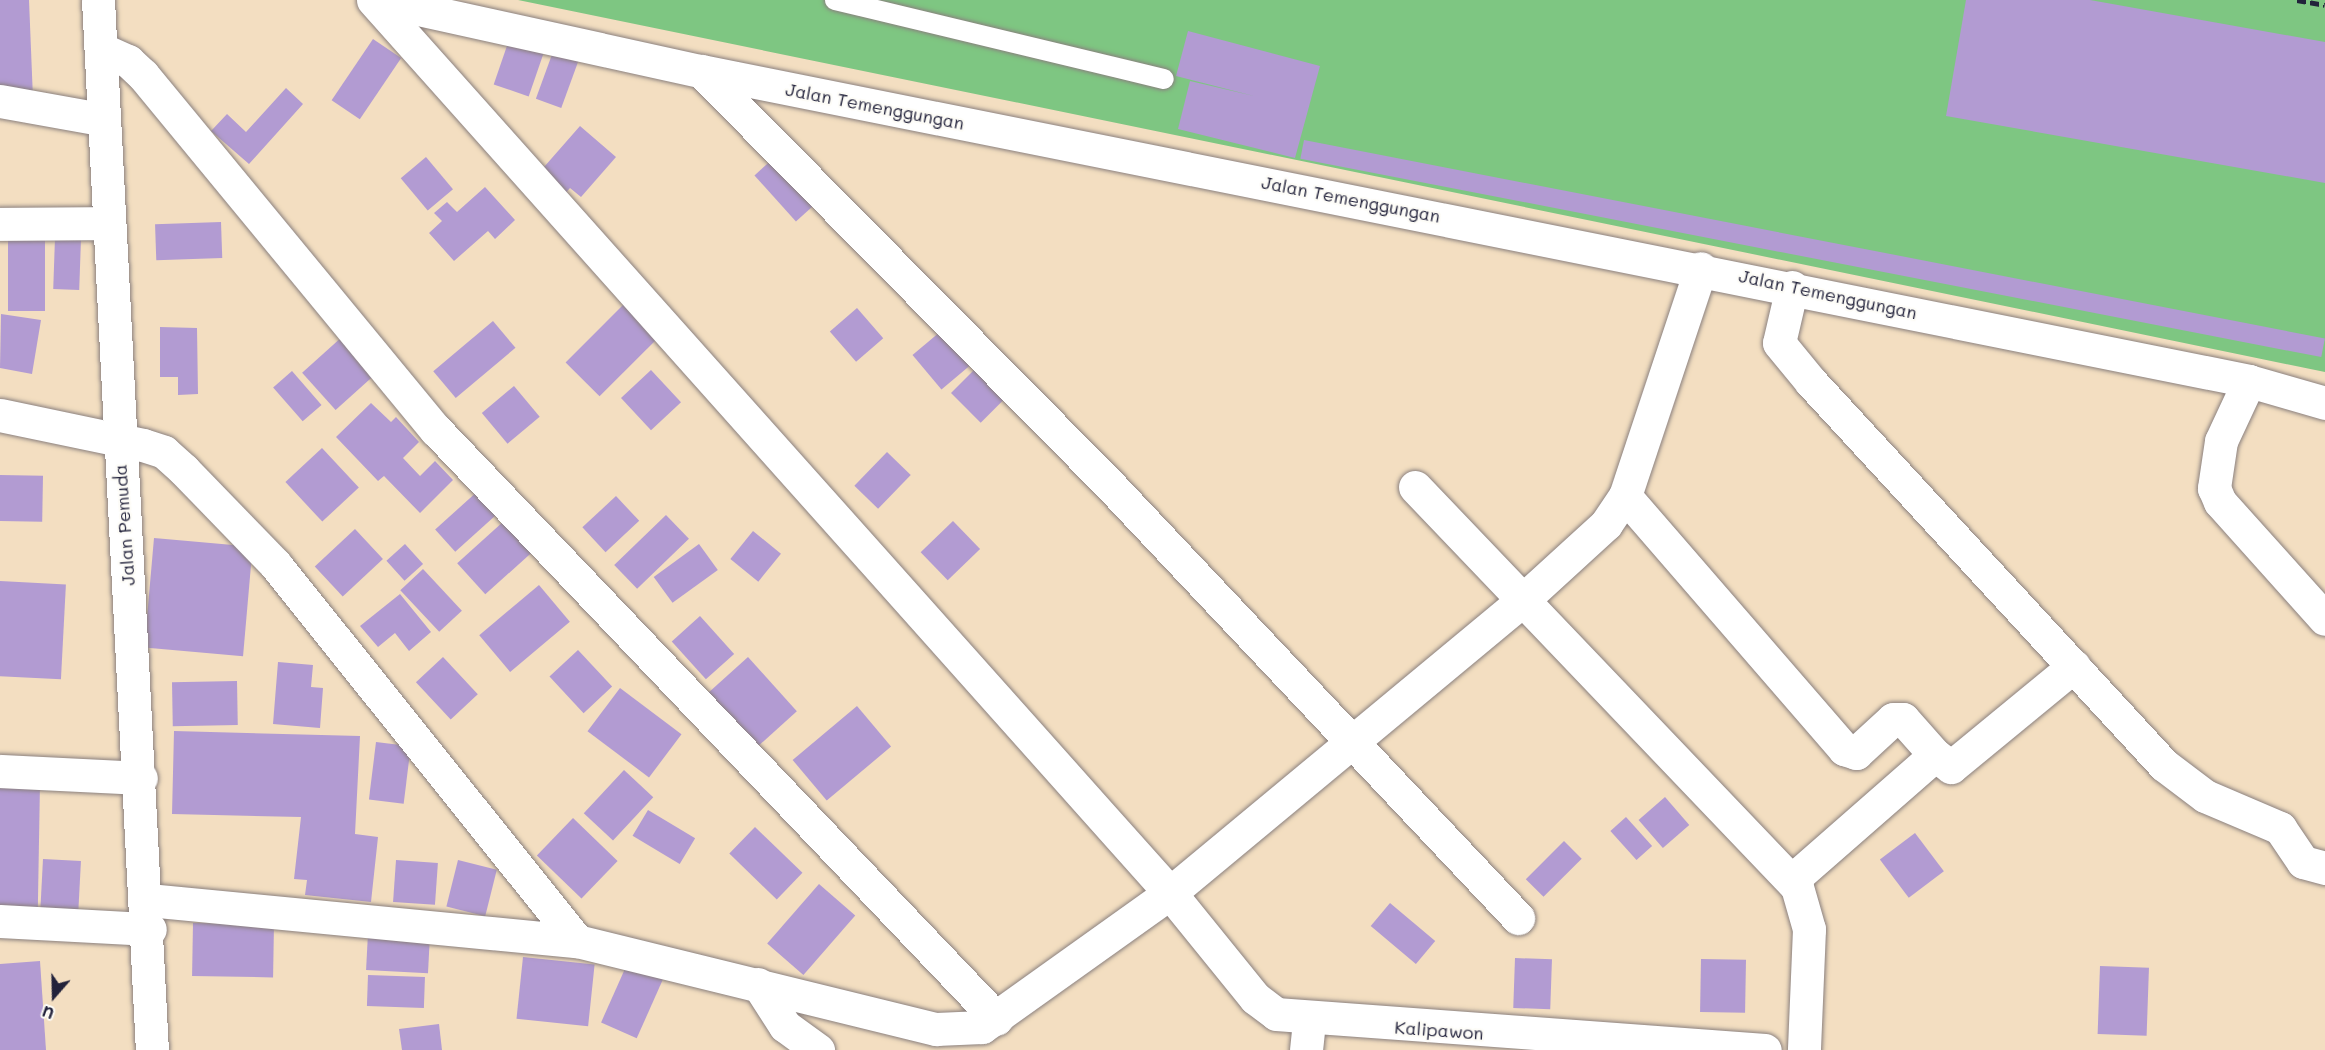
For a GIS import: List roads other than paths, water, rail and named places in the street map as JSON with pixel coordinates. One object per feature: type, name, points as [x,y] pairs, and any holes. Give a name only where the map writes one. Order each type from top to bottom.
[{"type":"street","name":"Jalan Pemuda","points":[[98,0],[101,49],[100,119],[149,914],[152,1050]]},
{"type":"street","name":"Jalan Temenggungan","points":[[375,0],[700,72],[1701,268],[2249,381],[2325,403]]},
{"type":"street","name":"Kalipawon","points":[[375,0],[1170,893],[1255,998],[1276,1014],[1307,1035],[1765,1050]]},
{"type":"street","points":[[101,49],[128,61],[142,75],[436,430],[997,1019]]},
{"type":"street","points":[[700,72],[1108,483],[1350,743],[1518,918]]},
{"type":"street","points":[[0,101],[100,119]]},
{"type":"street","points":[[0,224],[106,223]]},
{"type":"street","points":[[0,921],[149,914],[577,941],[936,1029],[961,1032],[997,1019],[1170,893],[1524,599],[1606,524],[1625,496],[1701,268]]},
{"type":"street","points":[[1792,287],[1781,347],[2164,765],[2205,796],[2280,828],[2303,862],[2325,868]]},
{"type":"street","points":[[2249,381],[2221,441],[2214,488],[2220,502],[2325,619]]},
{"type":"street","points":[[0,415],[164,452],[275,564],[577,941]]},
{"type":"street","points":[[1415,487],[1792,880],[1805,904],[1809,929],[1804,1050]]},
{"type":"street","points":[[1625,496],[1844,749],[1857,753],[1893,719],[1903,719],[1935,755],[1951,767],[2074,666]]},
{"type":"street","points":[[1792,880],[1935,755]]},
{"type":"street","points":[[0,771],[141,778]]},
{"type":"street","points":[[758,984],[785,1026],[818,1050]]},
{"type":"lane","points":[[835,0],[1164,79]]},
{"type":"railway","points":[[2297,0],[2325,5]]}]
